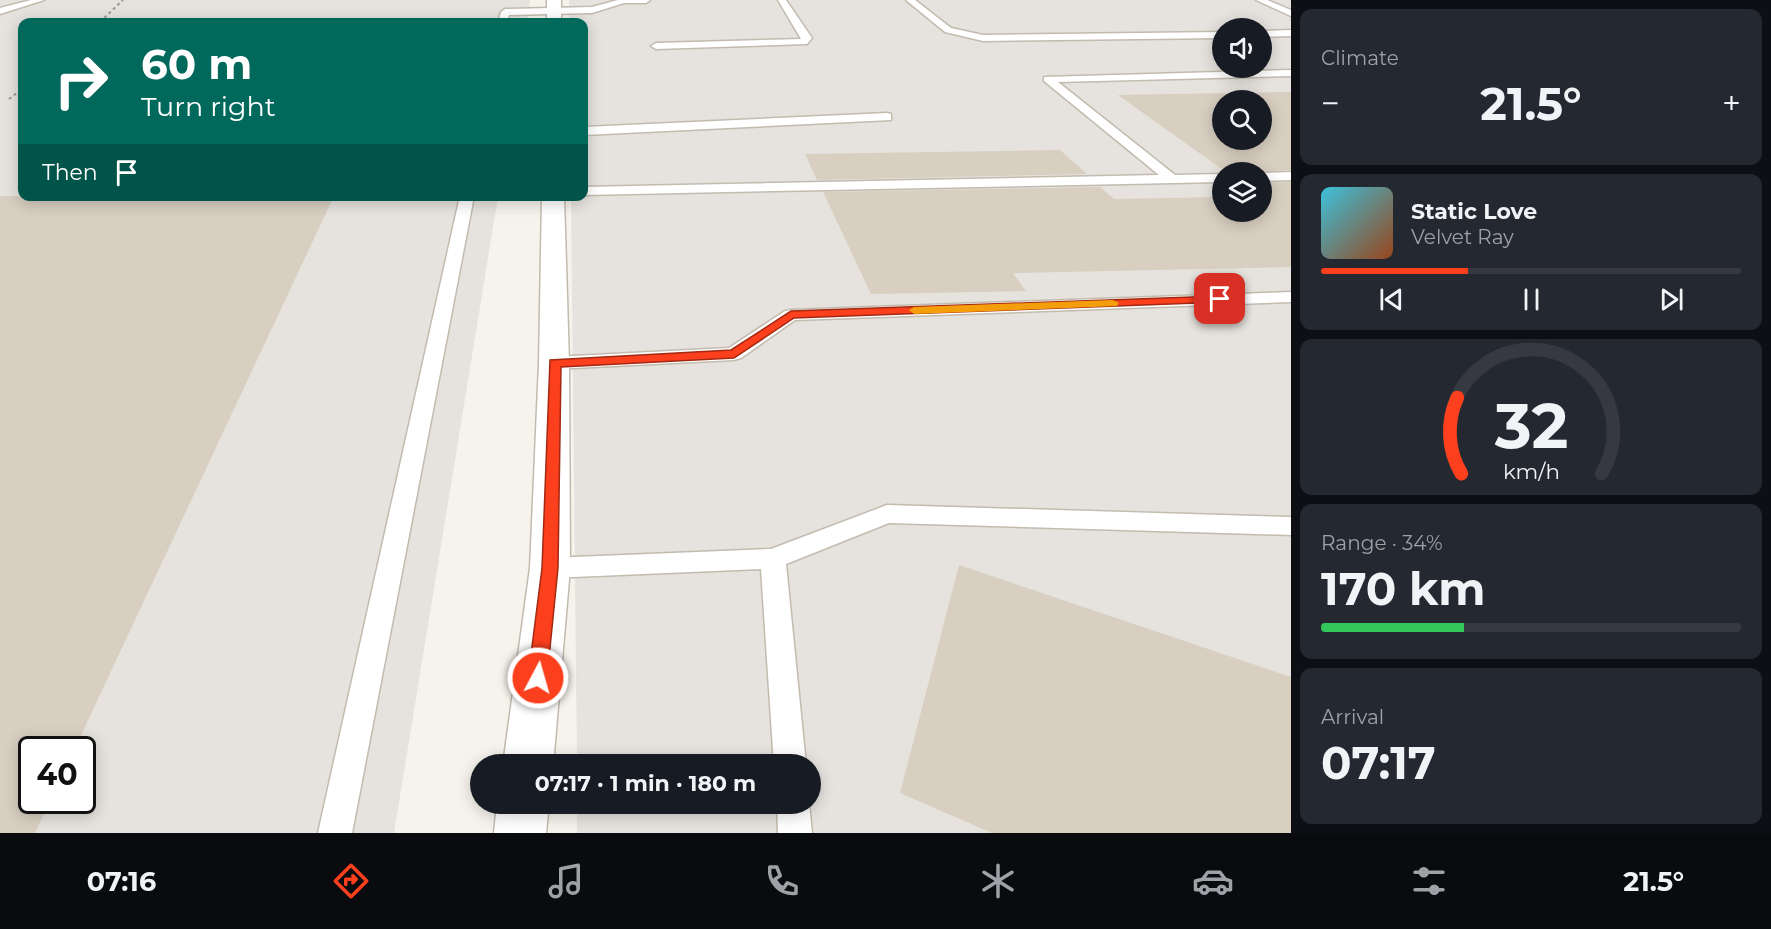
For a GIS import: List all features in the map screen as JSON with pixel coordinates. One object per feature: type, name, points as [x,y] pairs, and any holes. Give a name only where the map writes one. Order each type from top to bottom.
[{"type":"street","points":[[529,754],[550,568],[554,363],[553,201]]},
{"type":"street","points":[[520,833],[523,814]]},
{"type":"lane","points":[[0,11],[40,0]]},
{"type":"lane","points":[[502,0],[506,12],[504,18]]},
{"type":"lane","points":[[506,12],[592,10],[624,1],[646,0]]},
{"type":"lane","points":[[656,46],[804,42],[807,38],[782,0]]},
{"type":"lane","points":[[910,0],[948,30],[983,38],[1212,35]]},
{"type":"lane","points":[[1260,0],[1291,13]]},
{"type":"lane","points":[[1272,34],[1291,33]]},
{"type":"lane","points":[[1172,180],[1048,79],[1291,74]]},
{"type":"lane","points":[[588,131],[887,117]]},
{"type":"lane","points":[[1272,177],[1291,176]]},
{"type":"lane","points":[[588,191],[1212,178]]},
{"type":"lane","points":[[335,833],[466,201]]},
{"type":"lane","points":[[554,363],[734,354],[791,315],[1291,297]]},
{"type":"lane","points":[[550,568],[773,559],[887,514],[1291,526]]},
{"type":"lane","points":[[773,559],[789,754]]},
{"type":"lane","points":[[794,814],[795,833]]},
{"type":"shaded area","points":[[0,0],[530,0],[528,18],[18,18],[18,201],[497,201],[394,833],[0,833]]},
{"type":"shaded area","points":[[569,0],[1291,0],[1291,833],[577,833],[577,814],[821,814],[821,754],[577,754],[571,201],[588,201],[588,18],[569,18]]},
{"type":"building","points":[[1272,92],[1291,92],[1291,170],[1272,171],[1272,162],[1212,162],[1118,95],[1212,93],[1212,150],[1272,150]]},
{"type":"building","points":[[1060,150],[1087,174],[817,180],[805,154]]},
{"type":"building","points":[[1291,182],[1291,267],[1013,273],[1026,291],[871,294],[823,192],[1100,187],[1114,199],[1212,197],[1212,222],[1272,222],[1272,183]]},
{"type":"building","points":[[0,196],[18,196],[18,201],[332,201],[81,736],[18,736],[18,814],[44,814],[35,833],[0,833]]},
{"type":"building","points":[[959,565],[1291,677],[1291,833],[992,833],[900,793]]},
{"type":"railway","points":[[104,18],[123,0]]},
{"type":"railway","points":[[9,99],[18,92]]},
{"type":"slow traffic","points":[[914,310],[1113,303]]},
{"type":"route","points":[[538,678],[550,568],[554,363],[734,354],[791,315],[1220,299]]}]
